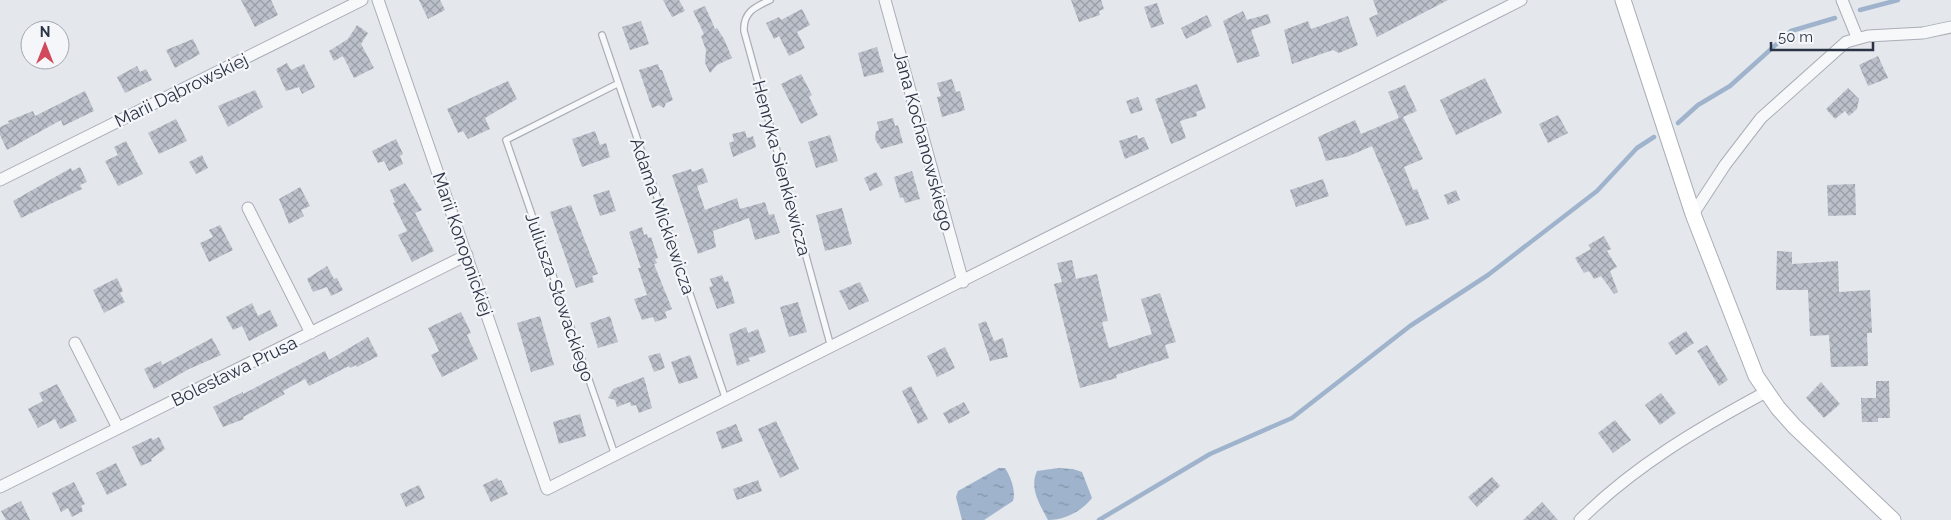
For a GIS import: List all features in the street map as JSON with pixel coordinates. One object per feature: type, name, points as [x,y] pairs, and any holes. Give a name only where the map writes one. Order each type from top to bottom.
[{"type":"street","name":"Marii Dąbrowskiej","points":[[0,180],[362,0]]},
{"type":"street","name":"Marii Konopnickiej","points":[[378,0],[547,488],[615,455]]},
{"type":"street","name":"Jana Kochanowskiego","points":[[885,0],[963,282]]},
{"type":"street","points":[[615,455],[725,398],[963,282],[1521,0]]},
{"type":"street","points":[[1623,0],[1693,214],[1747,357],[1766,392],[1794,426],[1892,520]]},
{"type":"street","points":[[1842,0],[1857,37]]},
{"type":"street","points":[[1693,214],[1724,165],[1761,118],[1834,51],[1857,37],[1923,33],[1951,26]]},
{"type":"street","points":[[248,208],[310,333]]},
{"type":"street","name":"Bolesława Prusa","points":[[0,487],[467,255]]},
{"type":"street","points":[[74,343],[118,428]]},
{"type":"street","points":[[1580,520],[1621,482],[1645,464],[1679,442],[1766,392]]},
{"type":"lane","name":"Henryka Sienkiewicza","points":[[770,0],[747,14],[744,22],[744,31],[831,347]]},
{"type":"lane","name":"Adama Mickiewicza","points":[[602,35],[617,84],[725,398]]},
{"type":"lane","name":"Juliusza Słowackiego","points":[[615,455],[506,140],[617,84]]},
{"type":"water","points":[[999,468],[1005,468],[1009,476],[1013,489],[1013,501],[984,520],[962,520],[956,497],[958,491]]},
{"type":"water","points":[[1058,468],[1082,472],[1092,498],[1073,514],[1048,520],[1036,496],[1035,477],[1037,471]]},
{"type":"building","points":[[241,0],[271,0],[278,15],[255,27]]},
{"type":"building","points":[[419,0],[440,0],[445,10],[428,19]]},
{"type":"building","points":[[663,0],[679,0],[685,11],[672,17]]},
{"type":"building","points":[[1071,0],[1101,0],[1104,9],[1099,11],[1100,15],[1079,22]]},
{"type":"building","points":[[1373,0],[1448,0],[1377,37],[1369,18],[1378,14]]},
{"type":"building","points":[[1157,3],[1164,24],[1151,28],[1144,7]]},
{"type":"building","points":[[705,6],[715,29],[717,28],[724,39],[732,58],[717,65],[710,73],[705,63],[706,50],[701,36],[704,34],[693,11]]},
{"type":"building","points":[[802,9],[810,25],[797,32],[805,48],[789,56],[779,36],[774,39],[766,23],[779,17],[781,20]]},
{"type":"building","points":[[1243,11],[1247,20],[1268,14],[1271,23],[1251,30],[1260,56],[1237,63],[1223,21]]},
{"type":"building","points":[[1207,15],[1212,26],[1186,39],[1181,28]]},
{"type":"building","points":[[1348,16],[1358,45],[1339,53],[1333,50],[1292,64],[1284,30],[1308,21],[1311,29]]},
{"type":"building","points":[[641,21],[649,44],[630,50],[622,27]]},
{"type":"building","points":[[357,25],[368,33],[361,44],[374,68],[354,78],[343,56],[334,61],[329,51],[348,39]]},
{"type":"building","points":[[193,39],[200,54],[175,68],[166,50]]},
{"type":"building","points":[[877,47],[884,72],[864,77],[858,53]]},
{"type":"building","points":[[1878,56],[1888,78],[1868,86],[1859,65]]},
{"type":"building","points":[[287,63],[291,70],[304,64],[315,87],[302,94],[299,87],[286,91],[276,69]]},
{"type":"building","points":[[658,64],[673,100],[666,103],[664,108],[659,105],[652,108],[639,70]]},
{"type":"building","points":[[137,66],[140,72],[146,69],[152,80],[125,93],[117,77]]},
{"type":"building","points":[[801,74],[812,95],[809,97],[818,115],[801,124],[781,84]]},
{"type":"building","points":[[1485,78],[1502,113],[1456,135],[1440,100]]},
{"type":"building","points":[[952,79],[956,92],[960,91],[965,110],[942,117],[937,97],[941,96],[937,83]]},
{"type":"building","points":[[508,81],[517,99],[485,118],[490,129],[468,139],[463,131],[458,133],[447,109]]},
{"type":"building","points":[[1197,84],[1206,108],[1196,112],[1197,116],[1180,121],[1186,138],[1171,144],[1155,99]]},
{"type":"building","points":[[1405,85],[1417,111],[1403,117],[1423,159],[1404,167],[1413,190],[1417,189],[1429,219],[1406,226],[1372,146],[1349,156],[1326,161],[1318,137],[1355,120],[1361,134],[1399,118],[1388,92]]},
{"type":"building","points":[[1848,88],[1859,99],[1857,109],[1849,116],[1845,111],[1835,119],[1826,109]]},
{"type":"building","points":[[255,90],[263,107],[228,127],[218,106]]},
{"type":"building","points":[[85,91],[94,111],[63,126],[61,120],[7,150],[0,135],[0,127],[9,123],[8,121],[33,111],[35,116]]},
{"type":"building","points":[[1138,97],[1143,110],[1131,114],[1126,101]]},
{"type":"building","points":[[1558,115],[1568,133],[1548,143],[1539,124]]},
{"type":"building","points":[[893,118],[895,126],[898,125],[903,143],[881,149],[875,139],[876,131],[879,130],[877,122]]},
{"type":"building","points":[[176,119],[187,141],[159,154],[148,133]]},
{"type":"building","points":[[595,131],[600,145],[606,143],[610,157],[582,167],[572,139]]},
{"type":"building","points":[[745,131],[747,138],[753,136],[756,147],[733,157],[729,143],[734,141],[732,134]]},
{"type":"building","points":[[830,135],[838,161],[816,168],[808,142]]},
{"type":"building","points":[[1137,135],[1138,139],[1144,137],[1149,149],[1125,159],[1119,141]]},
{"type":"building","points":[[396,139],[403,154],[400,156],[403,164],[389,171],[384,161],[378,163],[372,151]]},
{"type":"building","points":[[126,141],[143,174],[118,186],[105,161],[118,155],[114,147]]},
{"type":"building","points":[[202,155],[208,168],[196,174],[189,162]]},
{"type":"building","points":[[80,167],[87,182],[80,185],[82,189],[21,218],[13,201],[71,168],[72,171]]},
{"type":"building","points":[[703,168],[708,182],[697,186],[705,210],[737,198],[740,209],[765,202],[769,215],[774,214],[780,233],[755,240],[749,218],[713,231],[716,247],[698,254],[672,175],[691,169],[692,172]]},
{"type":"building","points":[[912,171],[920,199],[905,203],[903,197],[900,198],[894,177]]},
{"type":"building","points":[[876,172],[883,185],[870,191],[864,178]]},
{"type":"building","points":[[1323,179],[1329,196],[1296,207],[1290,190]]},
{"type":"building","points":[[405,183],[422,210],[415,213],[434,251],[412,262],[398,235],[407,231],[393,203],[395,202],[390,190]]},
{"type":"building","points":[[1855,184],[1856,215],[1828,216],[1827,185]]},
{"type":"building","points":[[300,187],[310,206],[301,210],[304,216],[289,224],[279,199]]},
{"type":"building","points":[[609,190],[616,211],[600,216],[593,195]]},
{"type":"building","points":[[1456,190],[1460,200],[1448,205],[1444,195]]},
{"type":"building","points":[[571,205],[598,274],[592,276],[594,282],[576,288],[550,212]]},
{"type":"building","points":[[842,208],[852,244],[825,251],[816,215]]},
{"type":"building","points":[[220,225],[233,250],[209,262],[200,243],[213,237],[209,230]]},
{"type":"building","points":[[642,227],[644,235],[647,234],[648,238],[651,237],[658,258],[655,259],[657,263],[654,264],[672,309],[665,312],[667,318],[655,322],[653,317],[642,320],[634,299],[647,295],[638,268],[641,268],[629,232]]},
{"type":"building","points":[[1604,236],[1611,249],[1607,251],[1617,267],[1610,271],[1618,292],[1614,294],[1601,276],[1594,279],[1589,271],[1584,273],[1575,258],[1591,249],[1588,245]]},
{"type":"building","points":[[1777,251],[1792,252],[1792,264],[1838,261],[1839,292],[1870,290],[1872,333],[1867,333],[1868,366],[1831,367],[1829,335],[1810,336],[1808,290],[1776,290]]},
{"type":"building","points":[[1072,260],[1076,279],[1097,274],[1108,321],[1102,322],[1109,348],[1152,334],[1141,299],[1160,293],[1176,342],[1165,345],[1169,358],[1116,375],[1117,378],[1080,388],[1054,284],[1062,282],[1057,263]]},
{"type":"building","points":[[327,266],[334,279],[337,278],[343,290],[331,296],[327,287],[313,292],[307,279]]},
{"type":"building","points":[[722,275],[725,282],[728,281],[735,303],[717,309],[709,287],[713,286],[710,279]]},
{"type":"building","points":[[117,278],[123,291],[120,293],[125,302],[104,313],[93,290]]},
{"type":"building","points":[[860,282],[869,301],[849,310],[839,291]]},
{"type":"building","points":[[798,302],[807,332],[789,337],[780,307]]},
{"type":"building","points":[[252,303],[258,316],[270,310],[278,326],[249,341],[242,326],[233,330],[226,317]]},
{"type":"building","points":[[461,312],[471,333],[467,335],[478,359],[442,377],[431,355],[439,351],[428,328]]},
{"type":"building","points":[[540,316],[554,365],[531,372],[517,323]]},
{"type":"building","points":[[610,316],[618,342],[598,348],[590,323]]},
{"type":"building","points":[[986,321],[994,341],[1003,338],[1008,357],[990,361],[978,324]]},
{"type":"building","points":[[746,327],[748,333],[758,329],[766,352],[748,358],[750,361],[737,366],[729,334]]},
{"type":"building","points":[[1686,331],[1694,343],[1676,355],[1668,343]]},
{"type":"building","points":[[368,337],[378,356],[357,367],[356,365],[350,368],[349,366],[309,386],[305,379],[283,391],[285,394],[243,417],[244,419],[223,427],[213,407],[243,392],[243,394],[325,351],[329,360]]},
{"type":"building","points":[[212,338],[221,355],[189,369],[154,389],[144,369],[161,361],[162,365]]},
{"type":"building","points":[[1707,345],[1728,380],[1719,386],[1697,351]]},
{"type":"building","points":[[945,347],[955,368],[937,377],[927,356]]},
{"type":"building","points":[[660,353],[665,368],[654,372],[648,356]]},
{"type":"building","points":[[690,355],[698,378],[679,384],[671,362]]},
{"type":"building","points":[[644,377],[652,408],[639,413],[636,405],[631,406],[630,402],[617,407],[615,400],[608,398],[613,389]]},
{"type":"building","points":[[1876,381],[1889,381],[1890,418],[1878,418],[1878,422],[1862,422],[1861,398],[1876,398]]},
{"type":"building","points":[[1821,382],[1840,404],[1824,418],[1806,398]]},
{"type":"building","points":[[57,384],[77,421],[60,429],[55,419],[38,428],[28,409],[43,401],[39,393]]},
{"type":"building","points":[[911,386],[928,419],[918,424],[902,391]]},
{"type":"building","points":[[1661,393],[1676,413],[1660,425],[1645,405]]},
{"type":"building","points":[[964,402],[970,413],[949,424],[943,413]]},
{"type":"building","points":[[580,414],[586,436],[559,444],[553,422]]},
{"type":"building","points":[[1615,420],[1631,440],[1613,453],[1598,433]]},
{"type":"building","points":[[776,421],[799,469],[780,478],[758,429]]},
{"type":"building","points":[[736,424],[743,441],[722,449],[716,432]]},
{"type":"building","points":[[159,437],[165,449],[151,459],[152,461],[141,466],[132,447],[151,438],[153,440]]},
{"type":"building","points":[[116,463],[127,485],[107,495],[96,473]]},
{"type":"building","points":[[1492,477],[1500,486],[1477,507],[1468,497]]},
{"type":"building","points":[[497,478],[499,481],[501,480],[508,494],[491,502],[483,485]]},
{"type":"building","points":[[758,480],[762,491],[737,500],[733,489]]},
{"type":"building","points":[[74,482],[85,504],[81,506],[83,511],[72,517],[68,508],[61,512],[52,493]]},
{"type":"building","points":[[419,485],[425,498],[406,507],[400,494]]},
{"type":"building","points":[[21,501],[30,520],[6,520],[1,511]]},
{"type":"building","points":[[1542,502],[1558,520],[1523,520]]},
{"type":"waterway","points":[[1860,10],[1898,0]]},
{"type":"waterway","points":[[1678,123],[1698,105],[1730,86],[1791,31],[1835,18]]},
{"type":"waterway","points":[[1099,520],[1210,454],[1292,418],[1410,326],[1488,275],[1597,191],[1637,148],[1654,137]]}]
